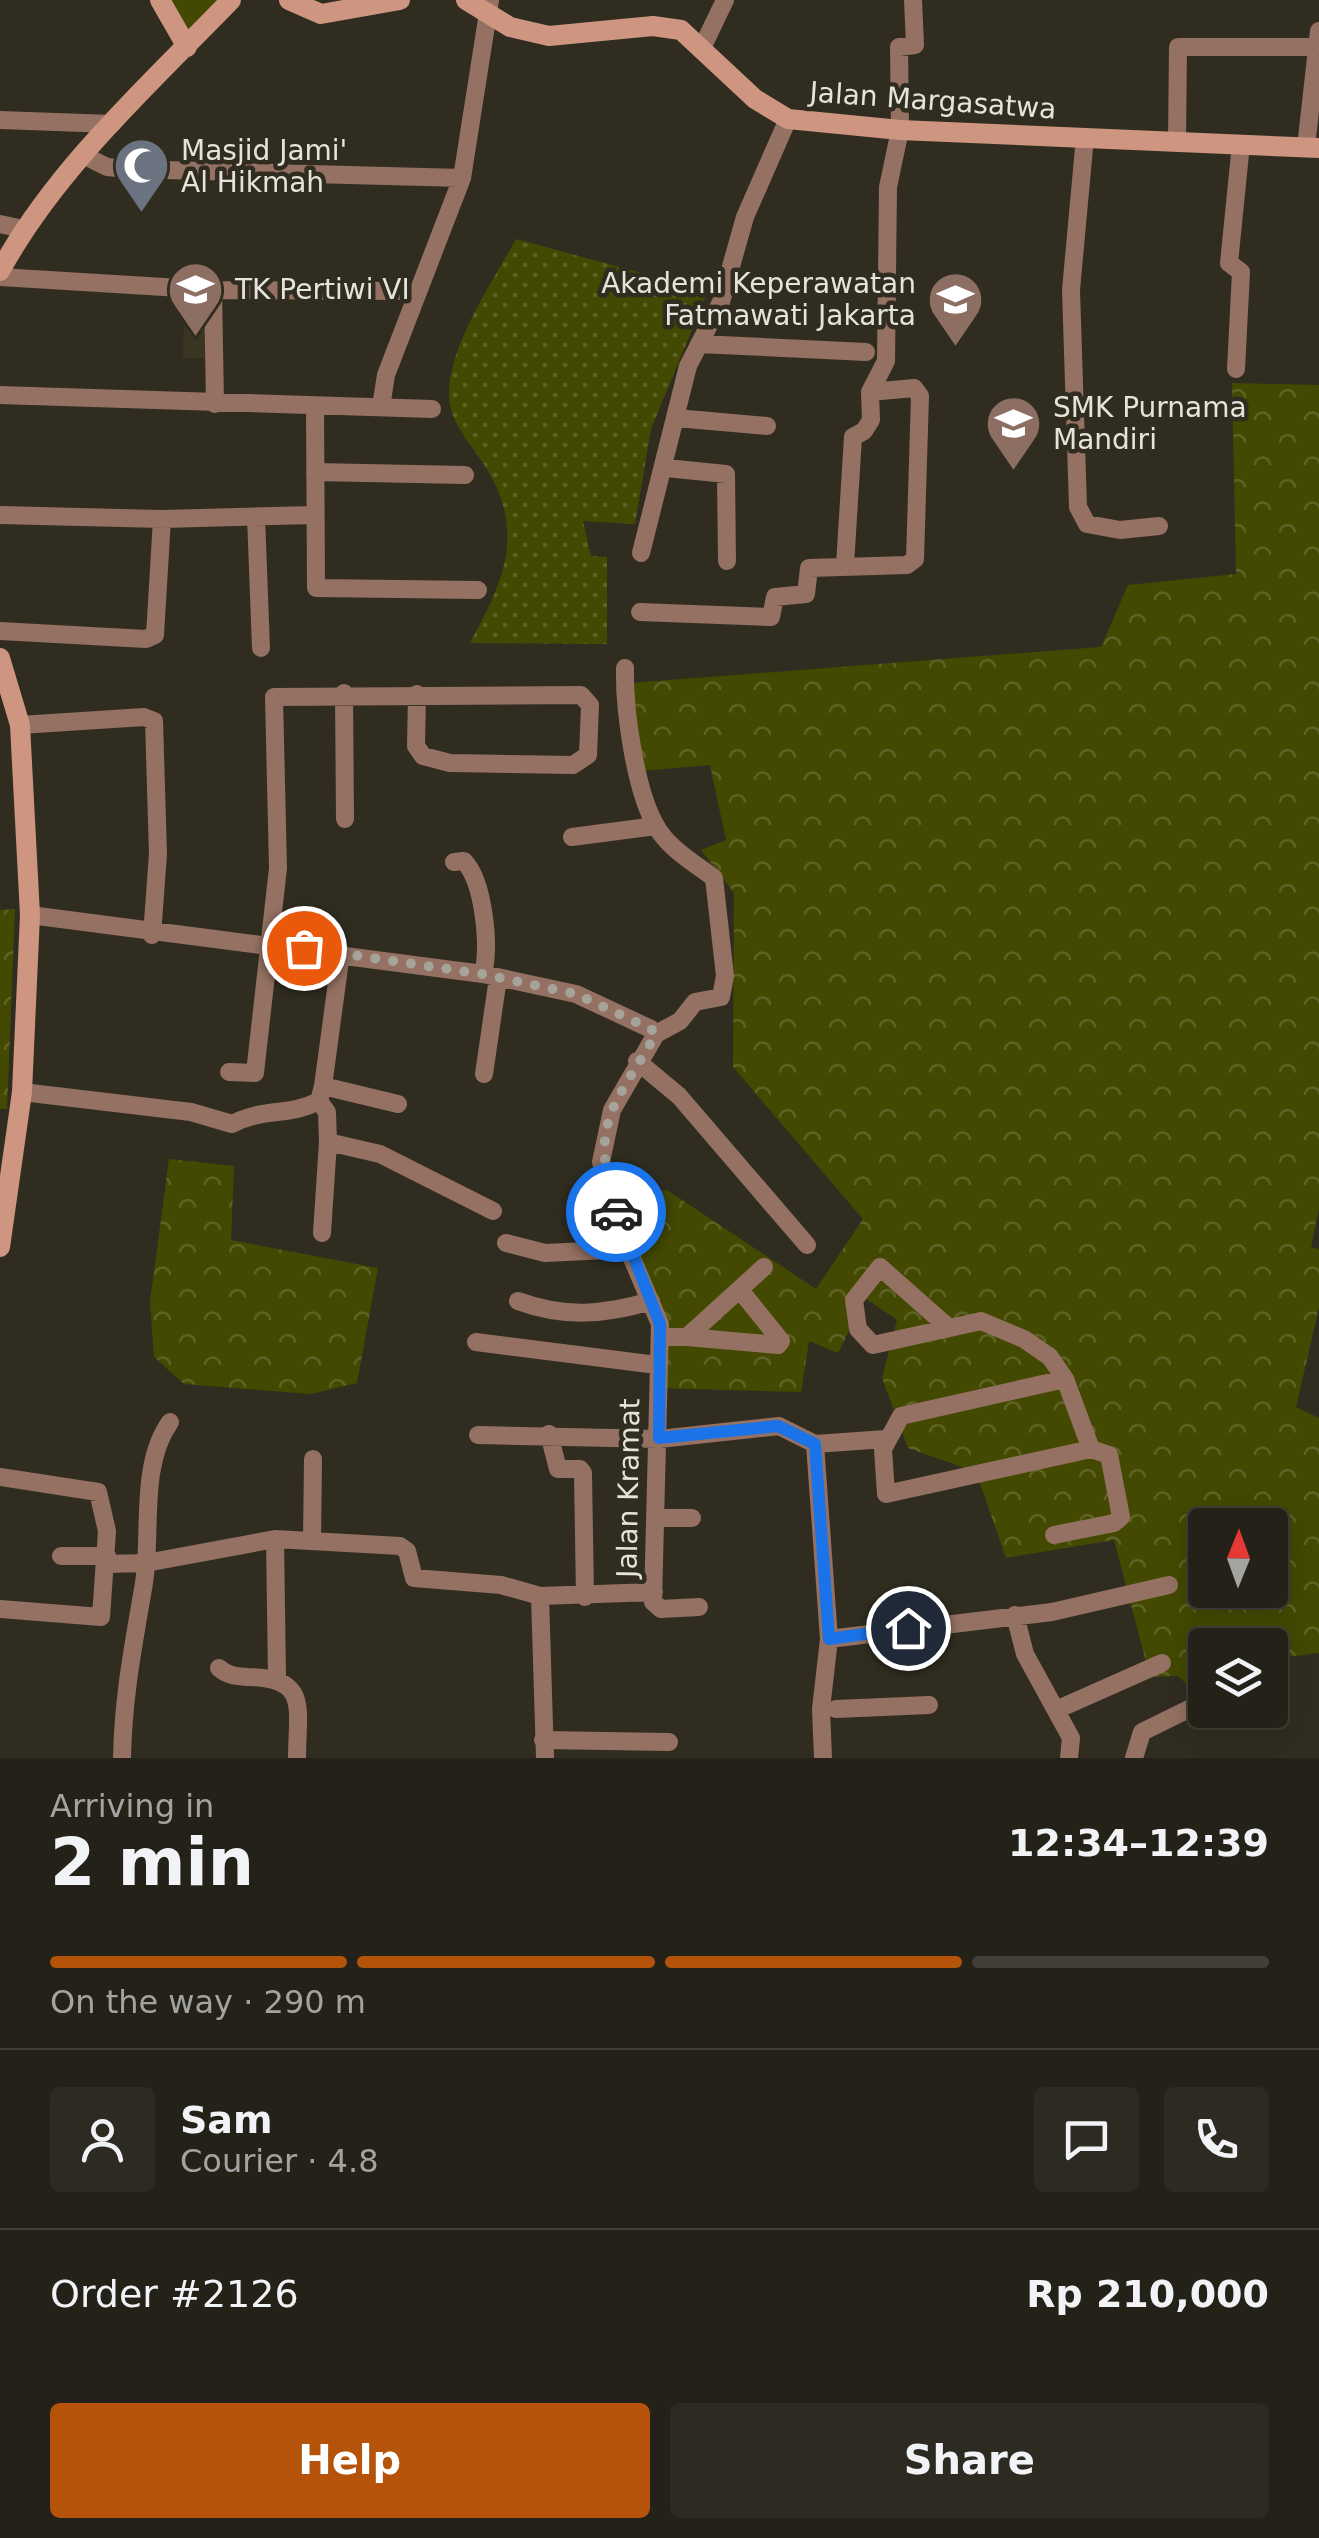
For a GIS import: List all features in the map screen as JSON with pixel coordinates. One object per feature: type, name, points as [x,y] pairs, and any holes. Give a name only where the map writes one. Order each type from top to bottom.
[{"type":"main road","points":[[160,0],[187,46]]},
{"type":"main road","points":[[3,275],[23,229],[112,124],[231,0]]},
{"type":"main road","points":[[290,0],[321,14],[400,0]]},
{"type":"main road","name":"Jalan Margasatwa","points":[[466,0],[488,5],[510,27],[549,36],[653,26],[680,30],[755,99],[788,118],[900,130],[1312,148]]},
{"type":"main road","points":[[0,658],[20,725],[30,915],[22,1092],[7,1144],[0,1247]]},
{"type":"street","points":[[701,50],[725,0]]},
{"type":"street","points":[[845,565],[853,438],[872,420],[870,392],[886,361],[888,188],[900,130],[899,47],[916,46],[913,0]]},
{"type":"street","points":[[381,407],[386,375],[462,178],[488,5]]},
{"type":"street","points":[[1176,140],[1178,47],[1318,39],[1312,148]]},
{"type":"street","points":[[641,553],[666,468],[688,366],[721,302],[745,216],[788,118]]},
{"type":"street","points":[[0,120],[112,124]]},
{"type":"street","points":[[1085,137],[1071,290],[1078,507],[1087,524],[1120,530],[1159,526]]},
{"type":"street","points":[[1236,369],[1241,272],[1229,263],[1241,144]]},
{"type":"street","points":[[87,158],[107,167],[282,176],[462,178]]},
{"type":"street","points":[[0,224],[23,229]]},
{"type":"street","points":[[3,275],[212,290],[402,292]]},
{"type":"street","points":[[212,290],[215,404]]},
{"type":"street","points":[[699,344],[866,352]]},
{"type":"street","points":[[640,612],[771,617],[774,596],[806,594],[809,568],[908,565],[915,559],[920,396],[914,388],[870,392]]},
{"type":"street","points":[[0,395],[432,409]]},
{"type":"street","points":[[315,406],[315,585],[319,590],[478,590]]},
{"type":"street","points":[[676,418],[766,426]]},
{"type":"street","points":[[666,468],[726,474],[727,560]]},
{"type":"street","points":[[315,472],[465,475]]},
{"type":"street","points":[[0,515],[162,519],[314,515]]},
{"type":"street","points":[[256,517],[261,648]]},
{"type":"street","points":[[0,631],[146,639],[155,635],[162,519]]},
{"type":"street","points":[[572,837],[656,826],[624,717],[624,668]]},
{"type":"street","points":[[344,694],[345,819]]},
{"type":"street","points":[[229,1072],[255,1073],[278,868],[274,697],[344,694],[417,694],[582,695],[590,705],[588,756],[573,765],[450,763],[423,756],[416,746],[417,694]]},
{"type":"street","points":[[20,725],[144,717],[154,721],[158,854],[152,934]]},
{"type":"street","name":"Jalan Kramat","points":[[656,826],[682,854],[714,878],[725,976],[721,997],[695,1002],[680,1022],[656,1034],[637,1061],[612,1110],[601,1162],[660,1337],[654,1602],[662,1609],[699,1607]]},
{"type":"street","points":[[454,862],[464,861],[474,871],[490,976],[484,1074]]},
{"type":"street","points":[[30,915],[152,934],[341,953],[490,976],[576,994],[656,1034]]},
{"type":"street","points":[[322,1233],[328,1142],[327,1112],[321,1094],[341,953]]},
{"type":"street","points":[[637,1061],[679,1096],[807,1245]]},
{"type":"street","points":[[22,1092],[190,1112],[232,1124],[258,1111],[299,1112],[321,1094],[398,1104]]},
{"type":"street","points":[[328,1142],[380,1154],[494,1211]]},
{"type":"street","points":[[506,1243],[545,1253],[628,1250]]},
{"type":"street","points":[[687,1337],[764,1266]]},
{"type":"street","points":[[949,1328],[880,1267],[854,1300],[858,1329],[873,1345],[981,1321],[1024,1339],[1050,1356],[1065,1379],[1091,1450]]},
{"type":"street","points":[[660,1337],[778,1346],[781,1341],[740,1290]]},
{"type":"street","points":[[518,1300],[546,1312],[593,1315],[651,1301]]},
{"type":"street","points":[[476,1342],[657,1365]]},
{"type":"street","points":[[1054,1535],[1114,1523],[1121,1517],[1109,1454],[1091,1450],[886,1494],[882,1480],[886,1439],[901,1416],[1065,1379]]},
{"type":"street","points":[[122,1758],[128,1655],[146,1563],[155,1454],[170,1422]]},
{"type":"street","points":[[478,1436],[659,1438],[778,1426],[815,1444],[886,1439]]},
{"type":"street","points":[[549,1434],[558,1469],[580,1469],[583,1474],[585,1597]]},
{"type":"street","points":[[815,1444],[829,1639],[823,1758]]},
{"type":"street","points":[[312,1541],[314,1459]]},
{"type":"street","points":[[0,1477],[98,1492],[105,1515],[107,1560],[99,1618],[0,1610]]},
{"type":"street","points":[[656,1518],[692,1518]]},
{"type":"street","points":[[275,1539],[277,1678]]},
{"type":"street","points":[[61,1556],[146,1563],[275,1539],[400,1546],[407,1550],[414,1578],[501,1585],[540,1596],[654,1592]]},
{"type":"street","points":[[829,1639],[1015,1616],[1169,1585]]},
{"type":"street","points":[[540,1596],[544,1749],[669,1742]]},
{"type":"street","points":[[1015,1616],[1024,1654],[1071,1738],[1069,1758]]},
{"type":"street","points":[[1056,1710],[1155,1667]]},
{"type":"street","points":[[219,1668],[236,1676],[277,1678],[289,1683],[297,1697],[297,1758]]},
{"type":"street","points":[[828,1709],[882,1710],[930,1704]]},
{"type":"street","points":[[1134,1758],[1142,1732],[1188,1710]]},
{"type":"shaded area","name":"TK Pertiwi VI","points":[[184,318],[208,319],[207,358],[183,358]]},
{"type":"green space","points":[[171,0],[218,0],[189,30]]},
{"type":"green space","points":[[516,239],[708,291],[651,429],[635,524],[583,521],[591,556],[607,557],[607,644],[470,643],[500,579],[507,537],[499,493],[457,424],[449,390],[452,368],[470,322]]},
{"type":"green space","points":[[1232,383],[1319,385],[1319,1208],[1311,1247],[1319,1249],[1319,1307],[1296,1407],[1319,1418],[1319,1653],[1288,1657],[1288,1628],[1188,1628],[1188,1686],[1178,1676],[1150,1677],[1114,1540],[1006,1558],[976,1472],[908,1448],[882,1378],[897,1320],[865,1298],[838,1353],[809,1341],[801,1392],[655,1388],[655,1317],[608,1196],[667,1190],[816,1289],[863,1219],[733,1067],[734,893],[701,850],[726,840],[710,765],[641,771],[618,684],[1101,647],[1128,585],[1236,574]]},
{"type":"green space","points":[[15,909],[7,1109],[0,1109],[0,910]]},
{"type":"green space","points":[[169,1159],[234,1166],[231,1240],[378,1268],[357,1383],[311,1394],[184,1384],[154,1357],[150,1302]]},
{"type":"way so far","points":[[304,948],[482,974],[576,994],[651,1029],[656,1034],[624,1086],[606,1132],[601,1162],[616,1212]]},
{"type":"place","name":"Masjid Jami' Al Hikmah","points":[[142,215]]},
{"type":"place","name":"TK Pertiwi VI","points":[[196,338]]},
{"type":"place","name":"Akademi Keperawatan Fatmawati Jakarta","points":[[955,348]]},
{"type":"place","name":"SMK Purnama Mandiri","points":[[1014,472]]},
{"type":"route","points":[[616,1212],[660,1324],[659,1438],[778,1426],[815,1444],[829,1639],[908,1628]]}]
